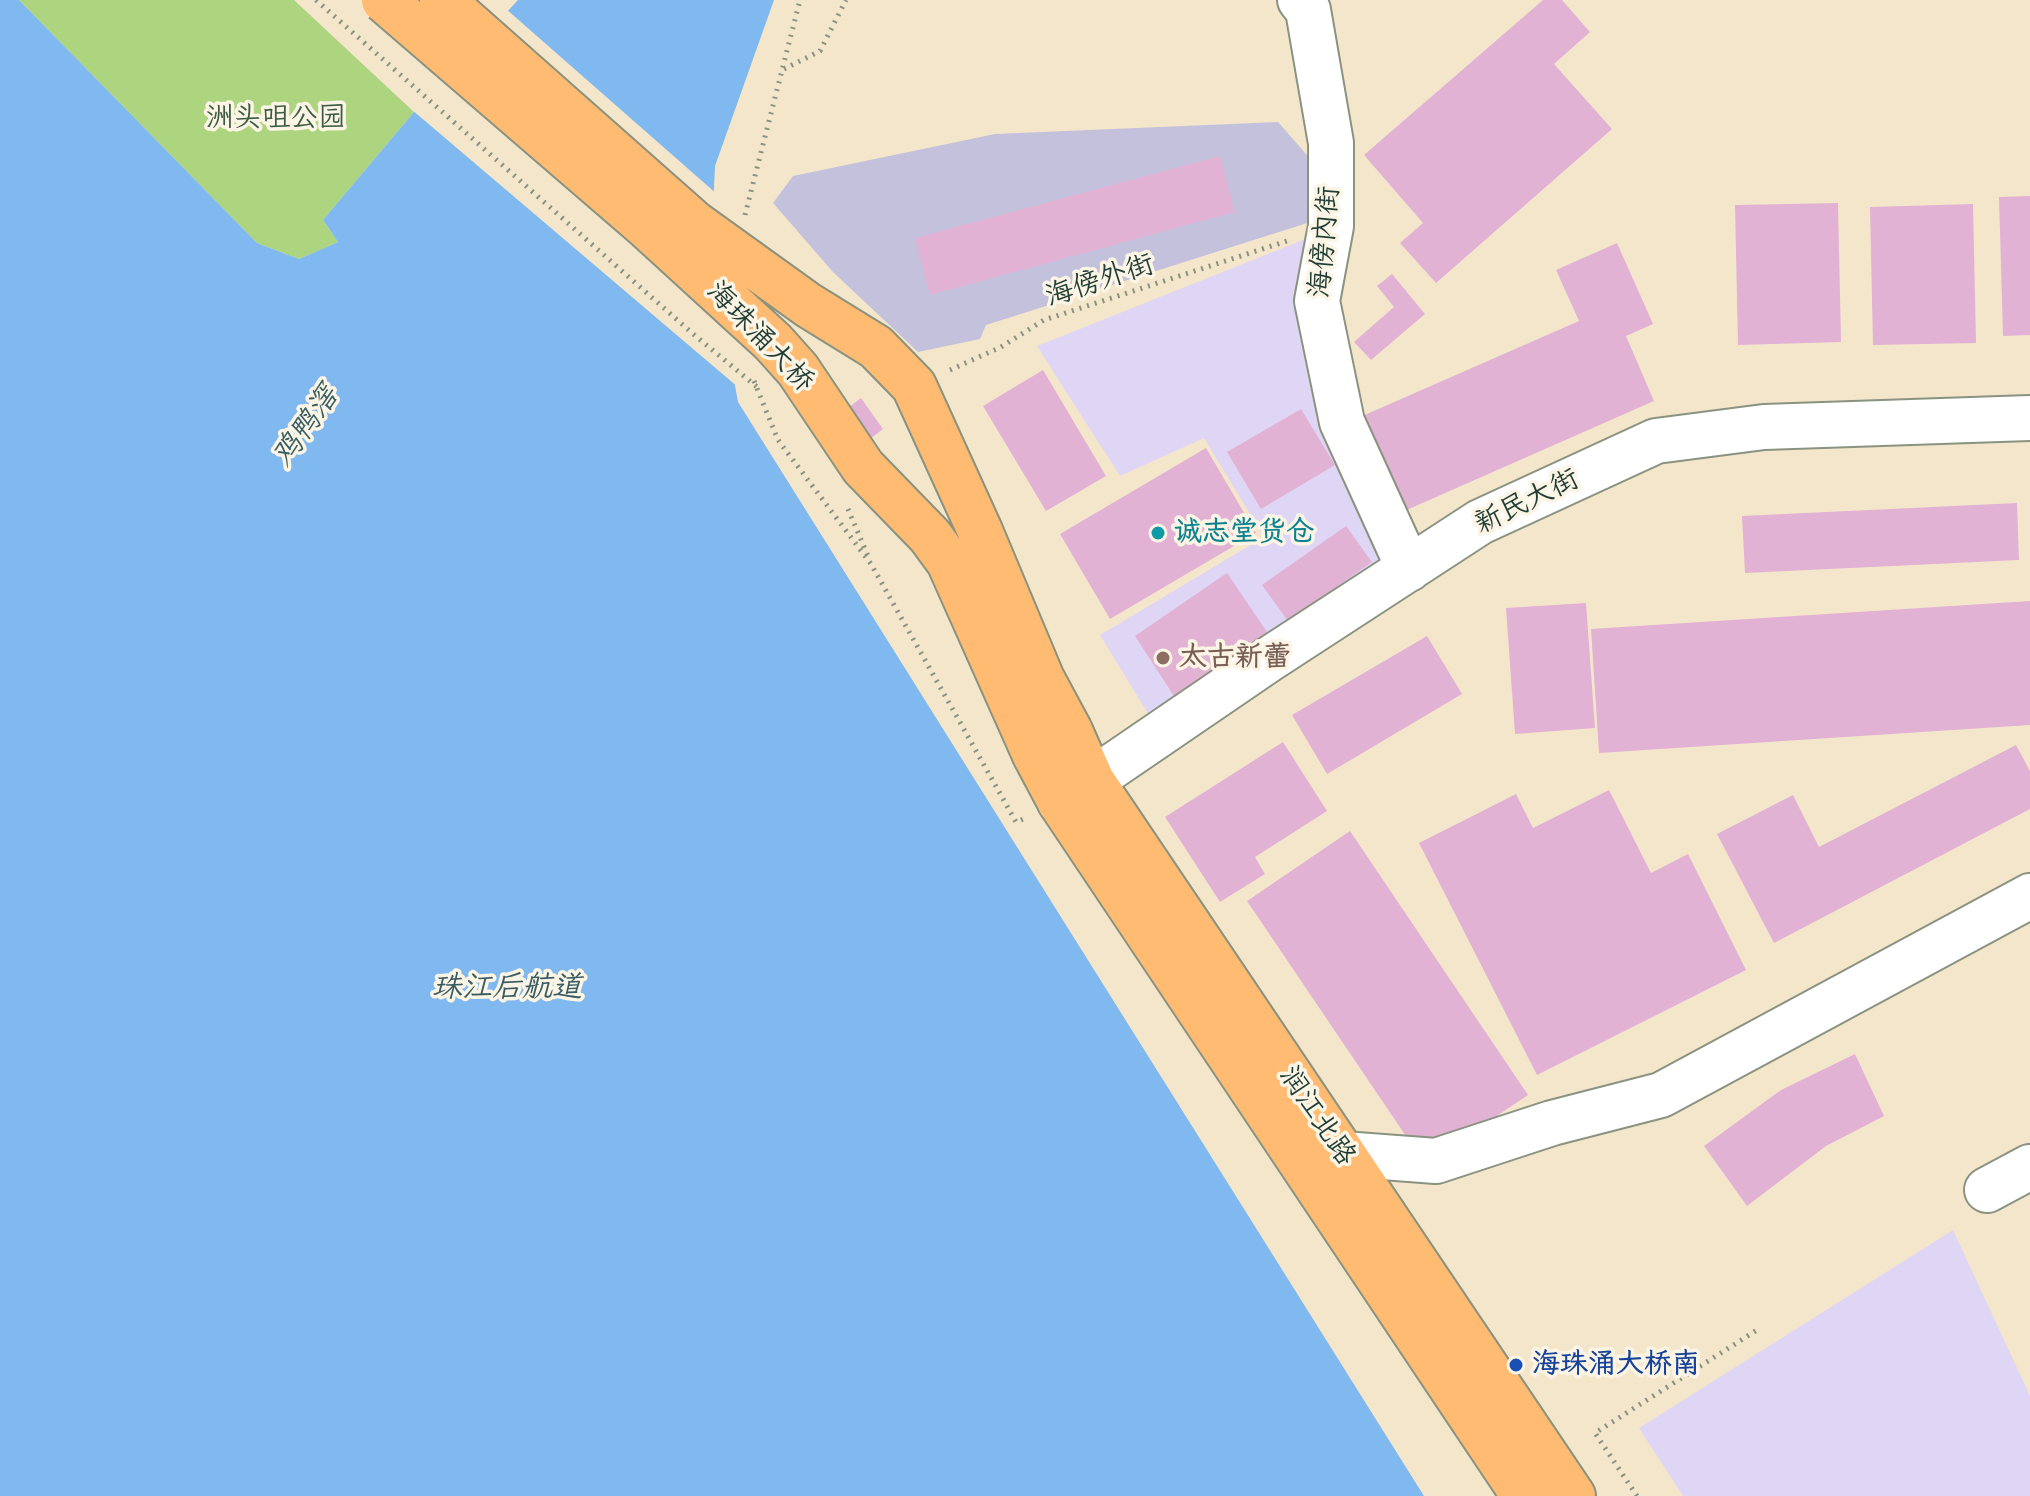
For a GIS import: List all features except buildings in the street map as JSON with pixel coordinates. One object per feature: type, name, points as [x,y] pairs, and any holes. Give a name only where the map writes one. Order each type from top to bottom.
[{"type":"main road","name":"海珠涌大桥","points":[[384,0],[645,225],[773,342],[798,370],[863,467],[930,536],[949,562],[1052,743]]},
{"type":"main road","name":"海珠涌大桥","points":[[442,0],[694,223],[808,305],[876,347],[914,386],[980,531],[1042,679],[1052,743]]},
{"type":"main road","name":"润江北路","points":[[1052,743],[1076,792],[1524,1496]]},
{"type":"main road","name":"润江北路","points":[[1076,792],[1343,1154],[1573,1496]]},
{"type":"street","name":"海傍内街","points":[[1300,0],[1308,10],[1331,143],[1331,226],[1317,301],[1342,422],[1409,569]]},
{"type":"street","name":"新民大街","points":[[1076,792],[1268,660],[1480,522],[1656,441],[1764,427],[2030,418]]},
{"type":"street","points":[[1343,1154],[1436,1161],[1552,1123],[1661,1095],[2030,896]]},
{"type":"street","points":[[1987,1190],[2030,1167]]},
{"type":"path","points":[[316,0],[692,333],[772,399]]},
{"type":"path","points":[[783,69],[820,51],[846,0]]},
{"type":"path","name":"海傍外街","points":[[948,371],[1001,347],[1044,320],[1331,226]]},
{"type":"path","points":[[847,507],[871,564]]},
{"type":"path","points":[[1637,1496],[1595,1433],[1757,1330]]},
{"type":"shaded area","points":[[1278,122],[1313,162],[1323,218],[986,325],[980,339],[918,352],[833,272],[773,203],[793,176],[995,134]]},
{"type":"shaded area","points":[[1313,236],[1400,567],[1155,725],[1100,635],[1264,537],[1204,438],[1120,476],[1037,346]]},
{"type":"shaded area","points":[[1953,1230],[2030,1396],[2030,1496],[1683,1496],[1639,1428]]},
{"type":"green space","name":"洲头咀公园","points":[[19,0],[294,0],[414,112],[323,220],[338,242],[299,259],[257,243]]},
{"type":"water","name":"珠江后航道","points":[[0,0],[19,0],[257,243],[299,259],[338,242],[323,220],[414,112],[518,0],[774,0],[715,166],[711,253],[738,402],[1424,1496],[0,1496]]},
{"type":"pier","points":[[505,8],[718,195],[715,252],[739,388],[411,109]]},
{"type":"place","name":"诚志堂货仓","points":[[1158,533]]},
{"type":"place","name":"太古新蕾","points":[[1163,658]]},
{"type":"place","name":"海珠涌大桥南","points":[[1516,1365]]},
{"type":"water label","name":"鸡鸭滘","points":[[306,427]]}]
